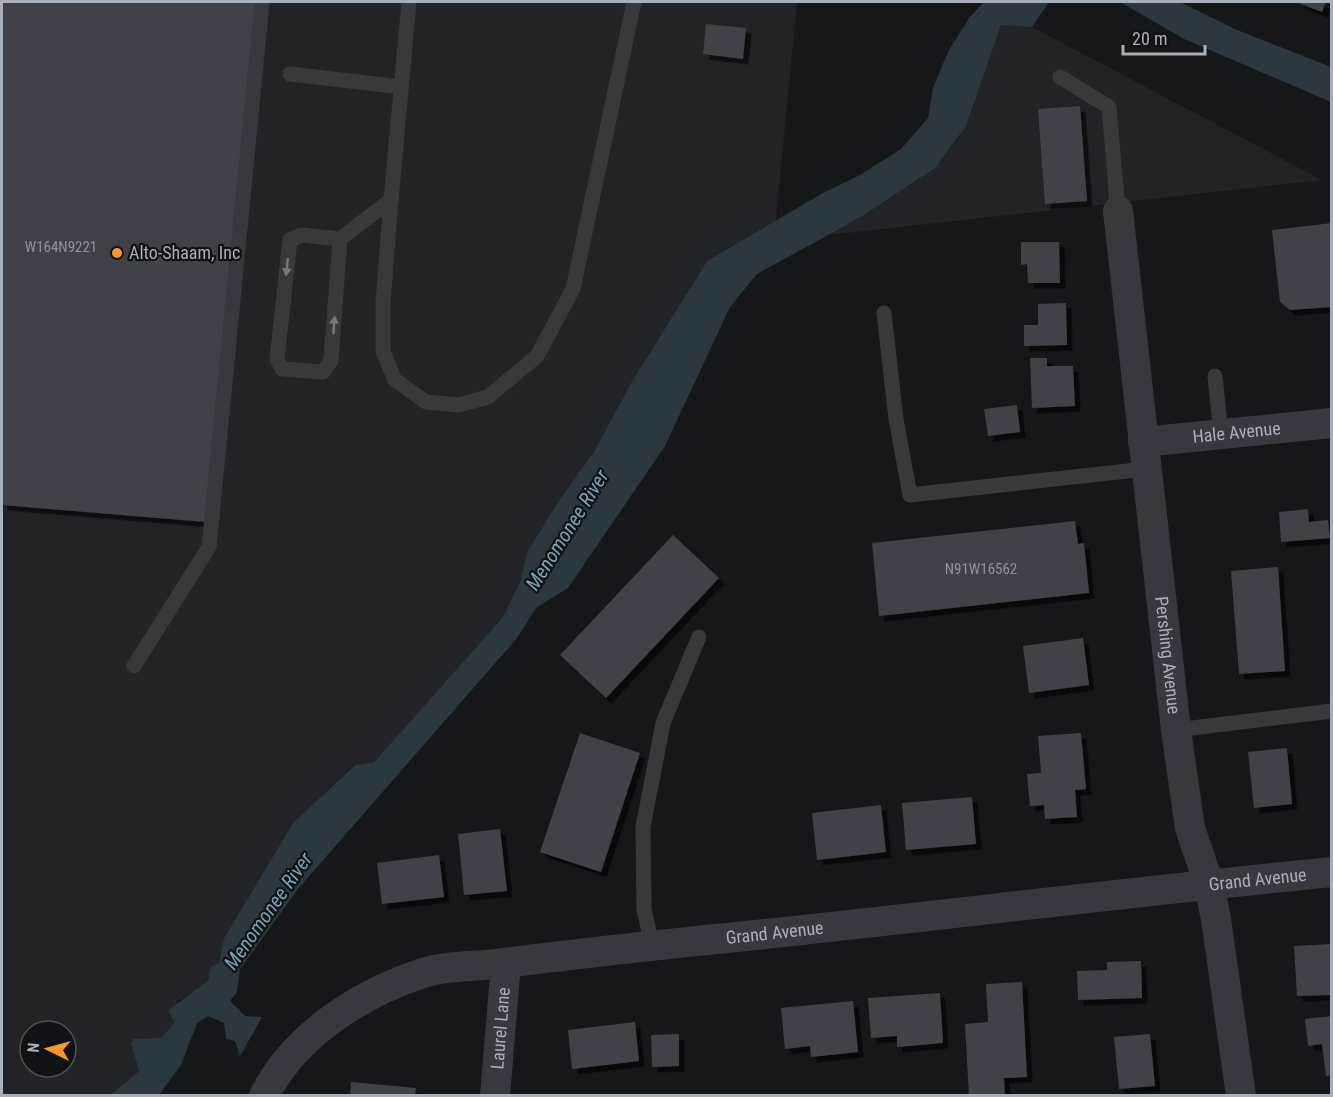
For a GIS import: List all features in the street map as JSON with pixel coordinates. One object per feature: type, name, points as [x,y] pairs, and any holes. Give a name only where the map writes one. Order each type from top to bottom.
[{"type":"street","name":"Pershing Avenue","points":[[1118,211],[1176,730],[1190,828],[1209,884],[1241,1095]]},
{"type":"street","name":"Hale Avenue","points":[[1144,456],[1221,435],[1332,423]]},
{"type":"street","name":"Grand Avenue","points":[[264,1095],[291,1056],[322,1028],[362,998],[424,972],[652,945],[940,916],[1332,872]]},
{"type":"street","name":"Laurel Lane","points":[[495,1095],[506,963]]},
{"type":"lane","points":[[134,666],[209,547],[262,2]]},
{"type":"lane","points":[[409,2],[383,302],[382,351],[395,380],[426,402],[459,405],[488,397],[537,356],[573,289],[634,2]]},
{"type":"lane","points":[[290,74],[401,87]]},
{"type":"lane","points":[[1060,77],[1109,107],[1118,211]]},
{"type":"lane","points":[[340,239],[331,361],[323,372],[282,369],[277,359],[290,240],[302,235],[340,239],[391,200]]},
{"type":"lane","points":[[884,313],[896,419],[910,495],[1144,456]]},
{"type":"lane","points":[[1215,376],[1221,435]]},
{"type":"lane","points":[[652,945],[644,909],[643,827],[663,723],[699,637]]},
{"type":"lane","points":[[1176,730],[1332,711]]},
{"type":"shaded area","points":[[2,2],[797,2],[776,221],[707,261],[631,383],[594,453],[560,499],[527,552],[520,582],[503,617],[374,762],[354,765],[293,823],[224,938],[219,963],[211,966],[208,981],[199,990],[177,1001],[175,1022],[161,1038],[131,1044],[139,1071],[110,1095],[2,1096]]},
{"type":"shaded area","points":[[1001,24],[1032,27],[1322,180],[829,235],[861,217],[935,168],[966,126]]},
{"type":"water","name":"Menomonee River","points":[[984,2],[1049,2],[1032,27],[1001,25],[966,126],[935,168],[861,217],[757,274],[730,307],[665,446],[568,588],[536,608],[517,638],[298,889],[240,969],[237,992],[230,1001],[245,1016],[262,1017],[240,1056],[235,1041],[226,1039],[224,1023],[208,1016],[197,1023],[181,1065],[159,1095],[110,1095],[139,1071],[131,1044],[133,1039],[161,1038],[175,1022],[168,1010],[208,981],[211,966],[219,963],[224,938],[293,823],[355,765],[374,762],[503,617],[520,582],[527,552],[560,499],[594,452],[631,383],[707,261],[821,194],[860,175],[901,149],[928,118],[933,88],[948,52],[969,18]]},
{"type":"water","points":[[1120,2],[1180,2],[1237,30],[1331,67],[1331,102],[1184,39]]},
{"type":"building","name":"Alto-Shaam, Inc","points":[[2,2],[258,2],[206,522],[2,505]]},
{"type":"building","points":[[1296,2],[1326,2],[1322,12]]},
{"type":"building","points":[[706,24],[746,28],[743,59],[703,54]]},
{"type":"building","points":[[1080,106],[1087,201],[1045,204],[1038,109]]},
{"type":"building","points":[[1332,223],[1332,307],[1290,310],[1280,302],[1272,230]]},
{"type":"building","points":[[1021,242],[1059,242],[1060,283],[1028,283],[1027,264],[1021,265]]},
{"type":"building","points":[[1066,303],[1067,345],[1024,346],[1024,325],[1038,325],[1038,304]]},
{"type":"building","points":[[1030,358],[1047,358],[1047,366],[1073,366],[1075,406],[1032,408]]},
{"type":"building","points":[[1017,405],[1020,432],[988,436],[984,409]]},
{"type":"building","points":[[1308,509],[1309,522],[1328,520],[1330,538],[1281,542],[1279,512]]},
{"type":"building","points":[[1075,521],[1078,544],[1084,543],[1089,593],[879,616],[872,543]]},
{"type":"building","points":[[673,535],[719,578],[606,698],[560,655]]},
{"type":"building","points":[[1278,567],[1285,671],[1239,674],[1231,571]]},
{"type":"building","points":[[1083,638],[1089,685],[1029,693],[1023,646]]},
{"type":"building","points":[[580,733],[640,753],[601,872],[540,852]]},
{"type":"building","points":[[1081,733],[1086,789],[1075,790],[1077,817],[1045,819],[1044,805],[1030,806],[1027,774],[1041,773],[1038,736]]},
{"type":"building","points":[[1287,748],[1292,804],[1254,808],[1248,752]]},
{"type":"building","points":[[972,797],[976,844],[906,850],[902,803]]},
{"type":"building","points":[[881,805],[886,852],[817,860],[812,813]]},
{"type":"building","points":[[500,829],[507,891],[464,895],[458,834]]},
{"type":"building","points":[[439,855],[444,897],[382,904],[377,863]]},
{"type":"building","points":[[1332,944],[1332,995],[1297,996],[1294,946]]},
{"type":"building","points":[[1141,961],[1142,998],[1078,1000],[1077,971],[1107,970],[1107,962]]},
{"type":"building","points":[[1022,982],[1027,1077],[1004,1078],[1005,1095],[969,1096],[965,1024],[988,1022],[986,984]]},
{"type":"building","points":[[940,993],[943,1043],[897,1047],[897,1036],[871,1038],[868,998]]},
{"type":"building","points":[[853,1001],[858,1052],[811,1057],[810,1046],[785,1049],[781,1008]]},
{"type":"building","points":[[1332,1016],[1332,1075],[1326,1076],[1322,1044],[1308,1046],[1305,1019]]},
{"type":"building","points":[[635,1022],[639,1061],[572,1069],[568,1030]]},
{"type":"building","points":[[679,1034],[679,1066],[652,1067],[651,1035]]},
{"type":"building","points":[[1150,1034],[1155,1086],[1119,1089],[1114,1037]]},
{"type":"building","points":[[351,1082],[416,1088],[415,1096],[350,1096]]},
{"type":"place","name":"Alto-Shaam, Inc","points":[[117,253]]}]
